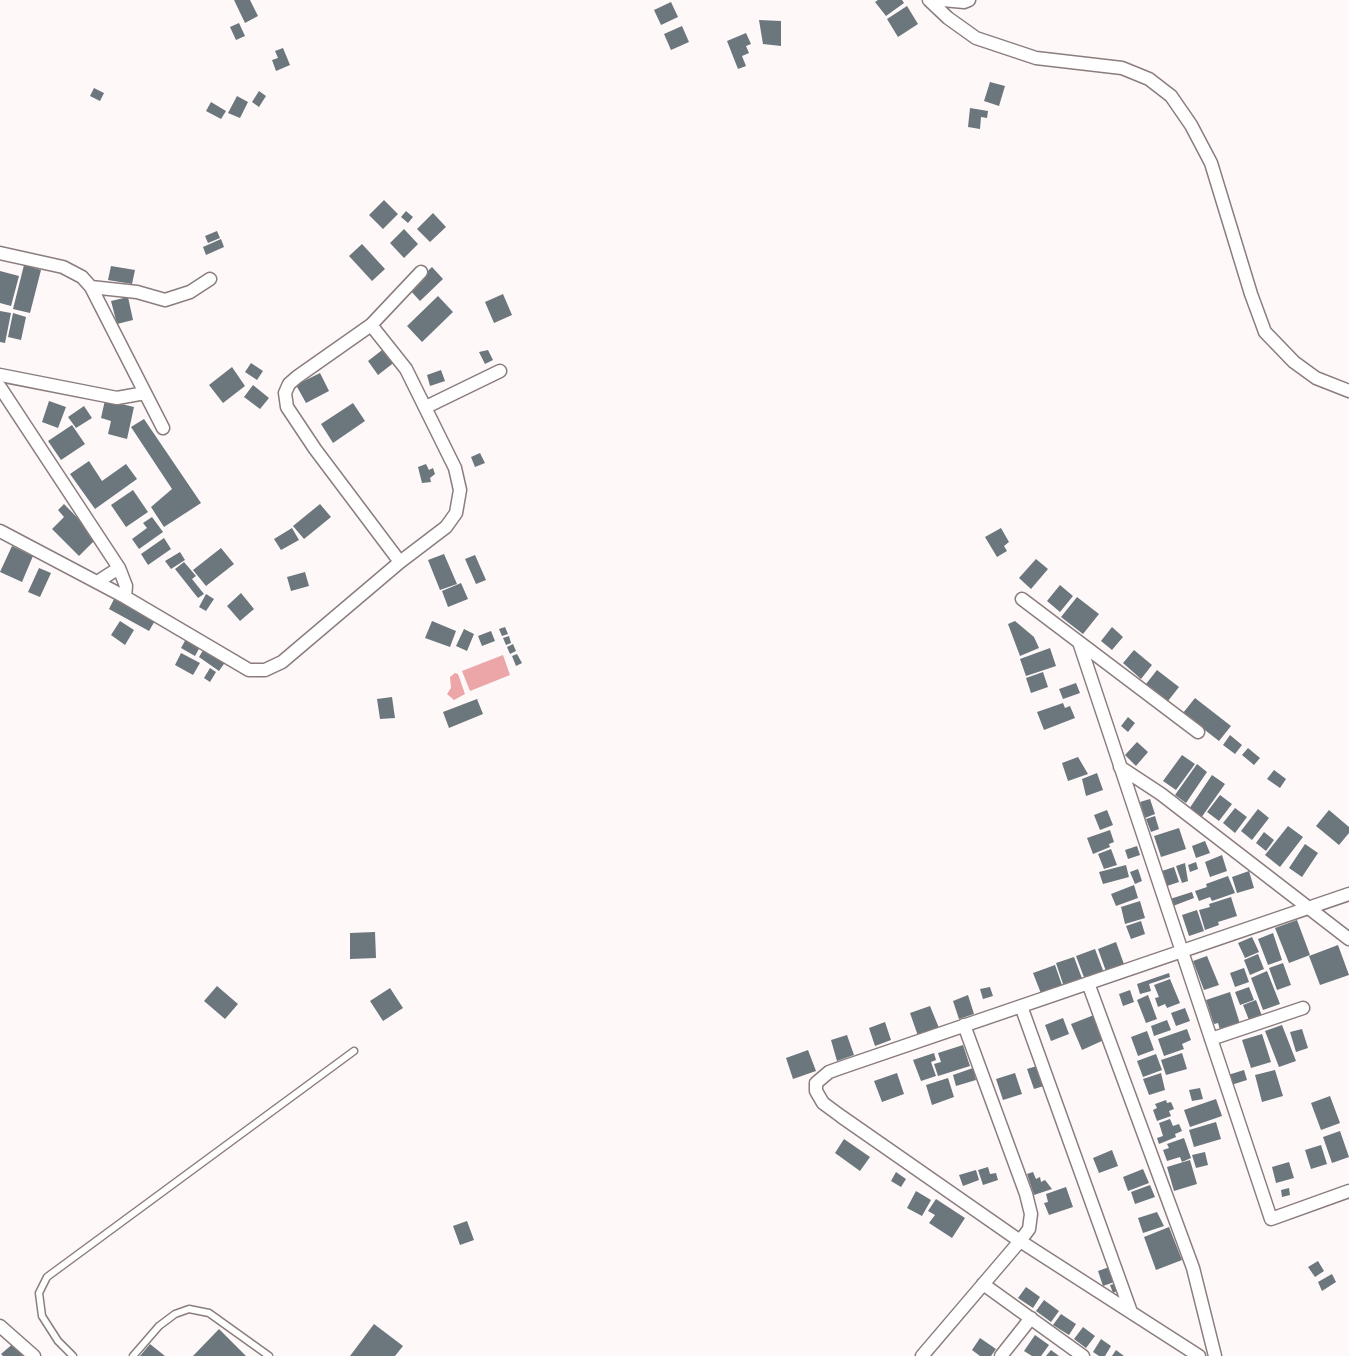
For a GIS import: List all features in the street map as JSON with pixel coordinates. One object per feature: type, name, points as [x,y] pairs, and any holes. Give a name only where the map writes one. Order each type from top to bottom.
[{"type":"street","points":[[929,0],[948,18],[976,38],[1036,58],[1122,68],[1149,79],[1171,96],[1191,125],[1211,163],[1265,332],[1294,362],[1316,378],[1349,391]]},
{"type":"street","points":[[943,0],[964,2],[969,0]]},
{"type":"street","points":[[0,252],[73,271],[91,287],[163,428]]},
{"type":"street","points":[[400,562],[315,449],[287,407],[286,394],[289,384],[371,325],[421,272]]},
{"type":"street","points":[[91,287],[137,292],[165,300],[190,292],[210,279]]},
{"type":"street","points":[[0,531],[125,597],[249,670],[265,670],[288,657],[400,562],[446,527],[456,513],[460,490],[454,468],[406,369],[371,325]]},
{"type":"street","points":[[426,407],[500,371]]},
{"type":"street","points":[[0,374],[117,398],[126,398],[145,393]]},
{"type":"street","points":[[0,387],[119,568],[126,586],[125,597]]},
{"type":"street","points":[[96,582],[119,568]]},
{"type":"street","points":[[1022,599],[1198,732]]},
{"type":"street","points":[[1078,642],[1271,1219],[1349,1191]]},
{"type":"street","points":[[1120,767],[1162,794],[1349,939]]},
{"type":"street","points":[[1212,1338],[1197,1355],[1020,1241],[823,1103],[816,1091],[816,1083],[829,1072],[1349,894]]},
{"type":"street","points":[[1088,983],[1192,1268],[1212,1338],[1215,1356]]},
{"type":"street","points":[[1021,1006],[1131,1312]]},
{"type":"street","points":[[1211,1039],[1303,1008]]},
{"type":"street","points":[[922,1356],[1020,1241],[1029,1229],[1030,1222],[1026,1194],[964,1025]]},
{"type":"street","points":[[983,1284],[1081,1355]]},
{"type":"street","points":[[1001,1356],[1031,1318]]},
{"type":"street","points":[[0,1326],[34,1356]]},
{"type":"lane","points":[[73,1356],[58,1341],[42,1316],[39,1293],[47,1278],[354,1051]]},
{"type":"lane","points":[[133,1356],[159,1326],[175,1314],[189,1309],[209,1313],[269,1356]]},
{"type":"shaded area","points":[[503,655],[510,675],[470,691],[462,671]]},
{"type":"shaded area","points":[[455,673],[458,674],[465,694],[454,700],[447,694],[451,688],[450,677]]},
{"type":"building","points":[[234,0],[250,0],[258,16],[245,23]]},
{"type":"building","points":[[878,0],[902,0],[904,3],[886,16],[875,2]]},
{"type":"building","points":[[671,2],[678,17],[661,25],[654,10]]},
{"type":"building","points":[[907,6],[918,24],[898,37],[887,19]]},
{"type":"building","points":[[759,20],[781,21],[781,46],[763,44]]},
{"type":"building","points":[[239,23],[245,36],[236,40],[230,27]]},
{"type":"building","points":[[682,26],[689,42],[671,50],[664,34]]},
{"type":"building","points":[[746,33],[751,44],[746,46],[749,53],[742,56],[746,66],[738,69],[727,41]]},
{"type":"building","points":[[283,48],[290,65],[276,71],[272,60],[278,58],[275,51]]},
{"type":"building","points":[[990,82],[1005,86],[999,106],[984,101]]},
{"type":"building","points":[[94,88],[104,93],[100,101],[90,96]]},
{"type":"building","points":[[259,91],[266,96],[259,107],[252,102]]},
{"type":"building","points":[[237,96],[248,102],[240,118],[228,113]]},
{"type":"building","points":[[211,102],[226,111],[221,119],[206,111]]},
{"type":"building","points":[[970,108],[988,111],[987,118],[981,117],[980,129],[968,127]]},
{"type":"building","points":[[384,200],[398,214],[383,229],[369,215]]},
{"type":"building","points":[[406,211],[413,217],[408,223],[401,217]]},
{"type":"building","points":[[433,213],[446,227],[430,242],[417,229]]},
{"type":"building","points":[[404,229],[418,244],[404,258],[390,243]]},
{"type":"building","points":[[217,231],[220,238],[208,243],[205,236]]},
{"type":"building","points":[[221,239],[224,247],[206,255],[203,247]]},
{"type":"building","points":[[362,244],[385,269],[372,281],[349,256]]},
{"type":"building","points":[[24,265],[41,270],[30,313],[13,309]]},
{"type":"building","points":[[111,266],[135,270],[132,284],[108,280]]},
{"type":"building","points":[[432,267],[443,279],[420,301],[409,289]]},
{"type":"building","points":[[0,271],[19,276],[11,306],[0,303]]},
{"type":"building","points":[[503,294],[512,315],[494,323],[485,302]]},
{"type":"building","points":[[438,296],[453,312],[422,342],[407,326]]},
{"type":"building","points":[[128,297],[133,320],[117,324],[111,301]]},
{"type":"building","points":[[0,311],[11,313],[5,343],[0,342]]},
{"type":"building","points":[[13,313],[26,317],[21,340],[8,337]]},
{"type":"building","points":[[386,347],[396,361],[378,375],[368,361]]},
{"type":"building","points":[[488,350],[493,360],[485,364],[479,352]]},
{"type":"building","points":[[251,363],[263,371],[257,380],[245,372]]},
{"type":"building","points":[[232,367],[245,386],[223,403],[209,385]]},
{"type":"building","points":[[441,370],[445,381],[430,386],[427,375]]},
{"type":"building","points":[[320,373],[329,391],[306,403],[296,385]]},
{"type":"building","points":[[253,385],[269,398],[260,409],[244,397]]},
{"type":"building","points":[[105,400],[134,407],[127,439],[108,434],[111,421],[101,418]]},
{"type":"building","points":[[49,401],[66,407],[58,428],[42,422]]},
{"type":"building","points":[[353,403],[365,421],[333,443],[321,424]]},
{"type":"building","points":[[84,406],[92,418],[76,428],[68,417]]},
{"type":"building","points":[[144,419],[201,503],[164,527],[151,507],[172,489],[131,427]]},
{"type":"building","points":[[72,425],[85,444],[61,460],[48,441]]},
{"type":"building","points":[[480,453],[485,463],[475,467],[471,457]]},
{"type":"building","points":[[89,461],[102,481],[126,464],[137,479],[95,509],[70,474]]},
{"type":"building","points":[[426,464],[429,470],[433,468],[435,474],[430,478],[431,482],[422,483],[418,467]]},
{"type":"building","points":[[133,490],[148,512],[126,527],[111,505]]},
{"type":"building","points":[[64,504],[97,538],[79,556],[52,529],[64,517],[58,510]]},
{"type":"building","points":[[320,504],[331,517],[304,539],[293,526]]},
{"type":"building","points":[[152,517],[163,532],[139,549],[132,539],[147,528],[143,523]]},
{"type":"building","points":[[292,528],[299,540],[281,550],[274,539]]},
{"type":"building","points":[[1001,528],[1009,542],[1004,546],[1007,551],[997,557],[985,537]]},
{"type":"building","points":[[164,538],[171,549],[148,565],[141,554]]},
{"type":"building","points":[[12,546],[33,556],[22,582],[0,572]]},
{"type":"building","points":[[221,548],[234,564],[206,586],[193,570]]},
{"type":"building","points":[[180,552],[185,560],[171,569],[165,561]]},
{"type":"building","points":[[444,554],[457,584],[440,590],[428,560]]},
{"type":"building","points":[[475,555],[486,580],[476,584],[465,559]]},
{"type":"building","points":[[1036,559],[1048,569],[1031,589],[1019,578]]},
{"type":"building","points":[[184,562],[196,576],[192,579],[204,594],[198,598],[175,569]]},
{"type":"building","points":[[39,568],[51,573],[40,597],[28,592]]},
{"type":"building","points":[[305,572],[309,586],[291,591],[287,577]]},
{"type":"building","points":[[461,583],[468,599],[448,607],[442,591]]},
{"type":"building","points":[[1060,585],[1073,596],[1060,612],[1047,601]]},
{"type":"building","points":[[241,593],[254,609],[240,621],[227,606]]},
{"type":"building","points":[[206,594],[214,599],[206,611],[199,607]]},
{"type":"building","points":[[115,597],[156,619],[149,631],[109,609]]},
{"type":"building","points":[[1077,597],[1099,614],[1083,634],[1061,617]]},
{"type":"building","points":[[120,621],[134,630],[125,645],[111,635]]},
{"type":"building","points":[[432,621],[456,631],[450,647],[425,638]]},
{"type":"building","points":[[1015,621],[1034,637],[1039,648],[1020,656],[1008,624]]},
{"type":"building","points":[[505,627],[508,634],[502,636],[499,629]]},
{"type":"building","points":[[1112,627],[1123,637],[1112,650],[1101,641]]},
{"type":"building","points":[[464,629],[474,634],[467,651],[456,646]]},
{"type":"building","points":[[491,631],[495,641],[482,646],[478,636]]},
{"type":"building","points":[[509,636],[511,643],[506,645],[503,638]]},
{"type":"building","points":[[187,637],[201,645],[195,656],[181,648]]},
{"type":"building","points":[[513,644],[516,651],[510,654],[507,647]]},
{"type":"building","points":[[205,647],[226,661],[219,671],[199,657]]},
{"type":"building","points":[[1050,648],[1056,666],[1026,676],[1020,659]]},
{"type":"building","points":[[1134,650],[1152,665],[1141,679],[1123,663]]},
{"type":"building","points":[[181,653],[200,663],[193,675],[175,665]]},
{"type":"building","points":[[517,654],[522,663],[516,666],[512,656]]},
{"type":"building","points":[[210,668],[216,672],[210,682],[204,678]]},
{"type":"building","points":[[1157,670],[1179,687],[1168,701],[1146,684]]},
{"type":"building","points":[[1043,672],[1048,687],[1031,693],[1026,678]]},
{"type":"building","points":[[1076,683],[1080,693],[1063,699],[1059,689]]},
{"type":"building","points":[[392,697],[395,718],[380,719],[377,699]]},
{"type":"building","points":[[1195,698],[1231,726],[1219,741],[1183,713]]},
{"type":"building","points":[[477,699],[483,714],[449,728],[443,712]]},
{"type":"building","points":[[1063,703],[1065,708],[1070,706],[1075,718],[1044,730],[1037,712]]},
{"type":"building","points":[[1128,717],[1135,723],[1128,732],[1121,726]]},
{"type":"building","points":[[1230,735],[1242,745],[1235,754],[1223,745]]},
{"type":"building","points":[[1137,742],[1148,752],[1136,766],[1125,755]]},
{"type":"building","points":[[1248,748],[1260,758],[1254,765],[1242,755]]},
{"type":"building","points":[[1182,755],[1195,764],[1176,790],[1163,781]]},
{"type":"building","points":[[1078,757],[1088,774],[1068,781],[1062,763]]},
{"type":"building","points":[[1197,764],[1207,772],[1186,803],[1175,795]]},
{"type":"building","points":[[1274,770],[1286,779],[1280,788],[1267,779]]},
{"type":"building","points":[[1097,773],[1103,790],[1086,796],[1082,779]]},
{"type":"building","points":[[1212,775],[1225,784],[1201,818],[1189,809]]},
{"type":"building","points":[[1220,795],[1232,804],[1219,821],[1207,812]]},
{"type":"building","points":[[1150,799],[1155,814],[1145,818],[1140,802]]},
{"type":"building","points":[[1235,808],[1247,817],[1235,833],[1223,823]]},
{"type":"building","points":[[1258,809],[1269,818],[1252,840],[1241,831]]},
{"type":"building","points":[[1107,810],[1113,825],[1100,830],[1094,815]]},
{"type":"building","points":[[1329,810],[1349,827],[1349,833],[1339,845],[1316,826]]},
{"type":"building","points":[[1155,816],[1159,829],[1151,832],[1146,819]]},
{"type":"building","points":[[1288,826],[1303,837],[1280,867],[1265,855]]},
{"type":"building","points":[[1179,828],[1186,849],[1161,857],[1154,836]]},
{"type":"building","points":[[1110,830],[1114,842],[1109,844],[1110,847],[1093,854],[1087,838]]},
{"type":"building","points":[[1264,832],[1274,840],[1266,851],[1256,843]]},
{"type":"building","points":[[1205,841],[1210,853],[1196,858],[1192,846]]},
{"type":"building","points":[[1305,844],[1318,853],[1302,877],[1289,868]]},
{"type":"building","points":[[1137,846],[1140,855],[1128,859],[1125,850]]},
{"type":"building","points":[[1111,849],[1117,865],[1104,869],[1098,854]]},
{"type":"building","points":[[1222,855],[1227,871],[1210,877],[1205,862]]},
{"type":"building","points":[[1196,862],[1198,869],[1190,872],[1188,865]]},
{"type":"building","points":[[1185,863],[1188,881],[1182,883],[1176,866]]},
{"type":"building","points":[[1126,865],[1129,877],[1103,884],[1099,872]]},
{"type":"building","points":[[1174,867],[1179,882],[1167,886],[1162,871]]},
{"type":"building","points":[[1138,869],[1142,881],[1135,884],[1130,872]]},
{"type":"building","points":[[1249,871],[1254,888],[1237,893],[1232,877]]},
{"type":"building","points":[[1228,876],[1235,893],[1212,901],[1210,897],[1199,901],[1195,891],[1207,887],[1206,884]]},
{"type":"building","points":[[1134,885],[1138,898],[1116,906],[1111,894]]},
{"type":"building","points":[[1192,892],[1194,898],[1173,906],[1170,899]]},
{"type":"building","points":[[1231,897],[1237,916],[1218,922],[1219,925],[1205,930],[1199,910],[1210,907],[1209,904]]},
{"type":"building","points":[[1140,901],[1145,918],[1125,924],[1121,907]]},
{"type":"building","points":[[1197,910],[1204,931],[1189,936],[1182,915]]},
{"type":"building","points":[[1297,920],[1310,955],[1289,963],[1275,928]]},
{"type":"building","points":[[1141,921],[1145,934],[1131,939],[1126,926]]},
{"type":"building","points":[[375,932],[376,958],[350,959],[350,933]]},
{"type":"building","points":[[1273,933],[1282,960],[1268,965],[1258,939]]},
{"type":"building","points":[[1252,937],[1259,952],[1245,958],[1238,943]]},
{"type":"building","points":[[1116,942],[1125,967],[1107,974],[1098,949]]},
{"type":"building","points":[[1338,945],[1349,975],[1320,985],[1309,956]]},
{"type":"building","points":[[1095,949],[1104,973],[1085,980],[1076,956]]},
{"type":"building","points":[[1258,954],[1264,969],[1250,975],[1244,960]]},
{"type":"building","points":[[1207,956],[1219,985],[1204,990],[1193,961]]},
{"type":"building","points":[[1074,957],[1083,981],[1064,987],[1056,963]]},
{"type":"building","points":[[1283,963],[1291,985],[1277,990],[1269,968]]},
{"type":"building","points":[[1055,965],[1063,988],[1042,996],[1033,973]]},
{"type":"building","points":[[1244,968],[1249,982],[1235,987],[1230,973]]},
{"type":"building","points":[[1267,971],[1280,1004],[1263,1010],[1251,978]]},
{"type":"building","points":[[1169,973],[1170,977],[1149,984],[1151,991],[1140,994],[1137,984]]},
{"type":"building","points":[[1170,979],[1180,1003],[1167,1008],[1165,1004],[1158,1007],[1155,998],[1159,997],[1154,985]]},
{"type":"building","points":[[217,986],[238,1004],[225,1019],[204,1001]]},
{"type":"building","points":[[990,987],[993,996],[983,999],[980,989]]},
{"type":"building","points":[[1249,987],[1254,1000],[1240,1005],[1235,992]]},
{"type":"building","points":[[390,988],[403,1008],[383,1021],[370,1001]]},
{"type":"building","points":[[1130,990],[1134,1002],[1123,1006],[1119,994]]},
{"type":"building","points":[[1230,992],[1240,1024],[1220,1030],[1218,1023],[1214,1024],[1206,1000]]},
{"type":"building","points":[[968,995],[974,1014],[959,1019],[953,1001]]},
{"type":"building","points":[[1148,995],[1157,1019],[1146,1023],[1137,1000]]},
{"type":"building","points":[[1256,1000],[1262,1016],[1249,1020],[1243,1005]]},
{"type":"building","points":[[930,1006],[939,1028],[918,1036],[910,1013]]},
{"type":"building","points":[[1185,1008],[1190,1021],[1176,1026],[1171,1013]]},
{"type":"building","points":[[1094,1015],[1104,1040],[1082,1050],[1071,1024]]},
{"type":"building","points":[[1063,1018],[1069,1034],[1051,1041],[1045,1025]]},
{"type":"building","points":[[1167,1020],[1171,1030],[1154,1036],[1151,1026]]},
{"type":"building","points":[[885,1022],[891,1040],[875,1046],[869,1028]]},
{"type":"building","points":[[1282,1025],[1296,1061],[1279,1067],[1265,1031]]},
{"type":"building","points":[[1187,1029],[1191,1040],[1182,1044],[1184,1049],[1164,1056],[1158,1039]]},
{"type":"building","points":[[1302,1029],[1308,1048],[1296,1052],[1290,1032]]},
{"type":"building","points":[[1147,1031],[1154,1050],[1138,1056],[1131,1037]]},
{"type":"building","points":[[1262,1034],[1271,1062],[1251,1068],[1242,1040]]},
{"type":"building","points":[[847,1035],[854,1055],[837,1061],[831,1040]]},
{"type":"building","points":[[963,1045],[970,1066],[938,1076],[934,1064],[941,1062],[938,1053]]},
{"type":"building","points":[[808,1050],[816,1071],[793,1079],[786,1058]]},
{"type":"building","points":[[934,1053],[936,1060],[931,1062],[936,1076],[921,1081],[913,1060]]},
{"type":"building","points":[[1182,1053],[1187,1069],[1166,1075],[1161,1060]]},
{"type":"building","points":[[1156,1054],[1162,1070],[1143,1077],[1137,1061]]},
{"type":"building","points":[[1040,1065],[1047,1085],[1034,1089],[1027,1069]]},
{"type":"building","points":[[973,1068],[976,1080],[956,1086],[953,1075]]},
{"type":"building","points":[[1244,1070],[1247,1080],[1231,1085],[1228,1075]]},
{"type":"building","points":[[1275,1070],[1283,1096],[1262,1102],[1255,1075]]},
{"type":"building","points":[[897,1073],[904,1094],[882,1102],[874,1081]]},
{"type":"building","points":[[1015,1073],[1022,1094],[1003,1100],[996,1079]]},
{"type":"building","points":[[1161,1073],[1165,1090],[1149,1095],[1143,1079]]},
{"type":"building","points":[[948,1078],[954,1097],[932,1105],[926,1085]]},
{"type":"building","points":[[1200,1088],[1203,1099],[1192,1101],[1189,1090]]},
{"type":"building","points":[[1330,1096],[1340,1123],[1321,1130],[1311,1103]]},
{"type":"building","points":[[1216,1099],[1222,1116],[1190,1127],[1184,1110]]},
{"type":"building","points":[[1166,1100],[1167,1103],[1171,1102],[1174,1109],[1169,1111],[1171,1116],[1157,1121],[1153,1110],[1157,1108],[1155,1104]]},
{"type":"building","points":[[1170,1119],[1173,1126],[1179,1124],[1182,1131],[1175,1134],[1176,1137],[1159,1144],[1157,1138],[1163,1136],[1159,1123]]},
{"type":"building","points":[[1216,1122],[1221,1139],[1194,1147],[1189,1130]]},
{"type":"building","points":[[1340,1131],[1349,1157],[1332,1163],[1323,1137]]},
{"type":"building","points":[[1184,1138],[1191,1158],[1182,1162],[1180,1157],[1167,1161],[1163,1150],[1169,1148],[1167,1144]]},
{"type":"building","points":[[844,1139],[870,1157],[860,1171],[835,1153]]},
{"type":"building","points":[[1321,1145],[1327,1164],[1311,1169],[1305,1150]]},
{"type":"building","points":[[1112,1150],[1118,1166],[1099,1173],[1093,1158]]},
{"type":"building","points":[[1205,1152],[1208,1165],[1196,1168],[1192,1155]]},
{"type":"building","points":[[1190,1160],[1197,1184],[1174,1191],[1167,1167]]},
{"type":"building","points":[[1289,1162],[1294,1178],[1276,1183],[1272,1167]]},
{"type":"building","points":[[988,1167],[990,1174],[996,1173],[998,1180],[983,1185],[978,1170]]},
{"type":"building","points":[[1143,1169],[1149,1183],[1128,1191],[1123,1177]]},
{"type":"building","points":[[976,1170],[979,1180],[963,1186],[959,1175]]},
{"type":"building","points":[[896,1172],[906,1179],[901,1187],[891,1181]]},
{"type":"building","points":[[1033,1172],[1036,1179],[1040,1177],[1041,1182],[1045,1180],[1052,1189],[1034,1195],[1027,1174]]},
{"type":"building","points":[[1150,1185],[1155,1197],[1135,1204],[1131,1192]]},
{"type":"building","points":[[1066,1187],[1073,1207],[1049,1215],[1044,1203],[1048,1202],[1046,1194]]},
{"type":"building","points":[[1289,1188],[1290,1195],[1282,1197],[1281,1190]]},
{"type":"building","points":[[916,1191],[931,1200],[922,1216],[907,1208]]},
{"type":"building","points":[[936,1199],[965,1218],[952,1238],[929,1223],[935,1215],[928,1211]]},
{"type":"building","points":[[1157,1212],[1164,1226],[1143,1233],[1138,1218]]},
{"type":"building","points":[[467,1221],[474,1240],[460,1245],[453,1226]]},
{"type":"building","points":[[1169,1227],[1182,1260],[1156,1270],[1144,1237]]},
{"type":"building","points":[[1318,1261],[1324,1271],[1315,1277],[1308,1267]]},
{"type":"building","points":[[1112,1266],[1117,1281],[1103,1286],[1098,1271]]},
{"type":"building","points":[[1332,1274],[1336,1282],[1322,1291],[1318,1282]]},
{"type":"building","points":[[1118,1283],[1121,1289],[1113,1293],[1110,1285]]},
{"type":"building","points":[[1026,1287],[1040,1297],[1033,1308],[1018,1298]]},
{"type":"building","points":[[1044,1300],[1059,1311],[1051,1322],[1036,1311]]},
{"type":"building","points":[[1061,1314],[1076,1324],[1069,1335],[1053,1325]]},
{"type":"building","points":[[374,1324],[403,1346],[395,1356],[350,1356]]},
{"type":"building","points":[[1083,1327],[1095,1336],[1086,1348],[1074,1339]]},
{"type":"building","points":[[219,1329],[246,1356],[193,1356]]},
{"type":"building","points":[[1035,1335],[1049,1345],[1041,1356],[1032,1356],[1024,1351]]},
{"type":"building","points":[[980,1338],[996,1349],[991,1356],[980,1356],[972,1350]]},
{"type":"building","points":[[1101,1339],[1111,1346],[1105,1356],[1099,1356],[1093,1352]]},
{"type":"building","points":[[15,1342],[25,1353],[22,1356],[3,1356],[1,1354]]},
{"type":"building","points":[[150,1344],[165,1356],[140,1356]]},
{"type":"building","points":[[1051,1350],[1059,1356],[1046,1356]]},
{"type":"building","points":[[1116,1350],[1124,1356],[1112,1356]]}]
